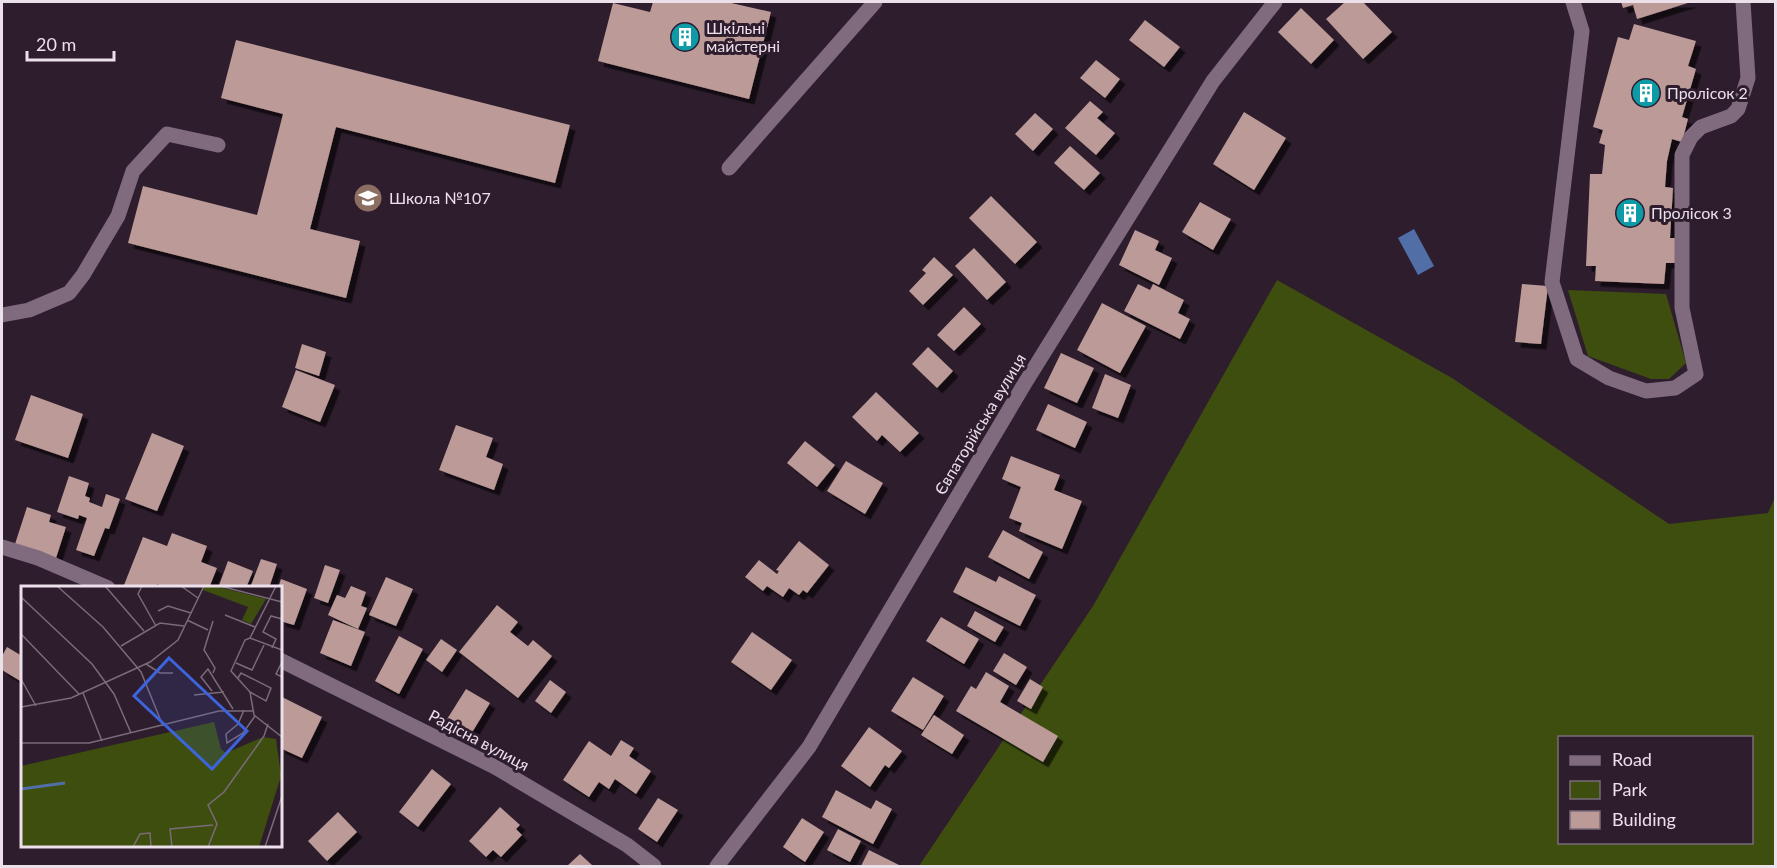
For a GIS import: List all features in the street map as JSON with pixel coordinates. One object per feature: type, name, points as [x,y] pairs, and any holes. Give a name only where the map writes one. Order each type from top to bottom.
[{"type":"street","points":[[729,168],[875,2]]},
{"type":"street","name":"Євпаторійська вулиця","points":[[717,867],[808,747],[1025,383],[1213,81],[1275,2]]},
{"type":"street","points":[[1573,2],[1582,31],[1552,282],[1577,359],[1609,378],[1646,391],[1675,388],[1696,374],[1682,308],[1682,155],[1691,137],[1701,128],[1731,116],[1738,108],[1748,78],[1743,2]]},
{"type":"street","points":[[2,315],[29,310],[69,293],[118,216],[133,171],[167,134],[218,145]]},
{"type":"street","points":[[2,547],[38,558],[103,586]]},
{"type":"street","name":"Радісна вулиця","points":[[282,661],[495,767],[627,845],[654,867]]},
{"type":"green space","points":[[1277,280],[1452,378],[1669,524],[1768,513],[1775,497],[1775,866],[919,866],[1093,606]]},
{"type":"green space","points":[[1568,290],[1666,294],[1686,363],[1669,379],[1651,379],[1588,356]]},
{"type":"water","points":[[1414,229],[1434,266],[1418,275],[1398,238]]},
{"type":"building","name":"Шкільні майстерні","points":[[653,2],[727,2],[771,12],[749,99],[598,61],[613,3],[650,12]]},
{"type":"building","points":[[1345,2],[1363,2],[1392,32],[1363,59],[1326,19]]},
{"type":"building","points":[[1621,2],[1691,2],[1637,19],[1633,5],[1623,8]]},
{"type":"building","points":[[1301,8],[1334,40],[1311,64],[1278,32]]},
{"type":"building","points":[[1145,20],[1180,47],[1164,67],[1129,40]]},
{"type":"building","points":[[1634,24],[1696,41],[1688,66],[1696,69],[1682,117],[1688,119],[1682,142],[1672,139],[1667,161],[1665,187],[1673,188],[1670,238],[1676,238],[1675,263],[1666,263],[1664,284],[1595,281],[1596,266],[1586,266],[1590,174],[1602,174],[1605,145],[1599,143],[1603,130],[1593,127],[1618,37],[1629,40]]},
{"type":"building","points":[[236,40],[570,125],[555,183],[336,127],[310,229],[360,241],[346,298],[128,243],[143,186],[257,215],[283,114],[221,98]]},
{"type":"building","points":[[1096,60],[1120,79],[1105,98],[1080,78]]},
{"type":"building","points":[[1090,101],[1103,112],[1097,118],[1115,133],[1096,155],[1065,128]]},
{"type":"building","points":[[1244,112],[1286,138],[1254,190],[1213,164]]},
{"type":"building","points":[[1035,113],[1053,129],[1033,151],[1015,134]]},
{"type":"building","points":[[1070,146],[1100,173],[1084,190],[1054,163]]},
{"type":"building","points":[[991,196],[1037,242],[1015,264],[969,218]]},
{"type":"building","points":[[1200,202],[1231,219],[1213,250],[1182,232]]},
{"type":"building","points":[[1135,230],[1159,241],[1155,250],[1172,258],[1159,285],[1119,265]]},
{"type":"building","points":[[974,248],[1006,282],[987,300],[955,266]]},
{"type":"building","points":[[934,257],[953,275],[923,305],[909,291],[926,273],[922,270]]},
{"type":"building","points":[[1138,284],[1150,290],[1153,284],[1184,300],[1178,313],[1190,319],[1180,339],[1124,311]]},
{"type":"building","points":[[1522,284],[1548,286],[1541,344],[1515,342]]},
{"type":"building","points":[[1102,303],[1146,326],[1120,373],[1077,350]]},
{"type":"building","points":[[964,307],[981,324],[954,351],[937,335]]},
{"type":"building","points":[[302,344],[326,352],[319,376],[295,368]]},
{"type":"building","points":[[928,347],[953,371],[937,388],[912,364]]},
{"type":"building","points":[[1061,353],[1094,368],[1077,403],[1044,388]]},
{"type":"building","points":[[296,370],[335,385],[320,422],[282,407]]},
{"type":"building","points":[[1105,374],[1131,385],[1118,418],[1092,408]]},
{"type":"building","points":[[876,392],[919,433],[900,452],[882,435],[877,441],[852,417]]},
{"type":"building","points":[[31,395],[83,414],[68,458],[15,440]]},
{"type":"building","points":[[1048,404],[1087,422],[1075,448],[1036,430]]},
{"type":"building","points":[[456,425],[493,438],[486,457],[503,464],[494,490],[439,470]]},
{"type":"building","points":[[152,433],[184,446],[157,511],[125,499]]},
{"type":"building","points":[[805,441],[835,465],[817,487],[787,463]]},
{"type":"building","points":[[1011,456],[1060,475],[1054,490],[1082,501],[1062,549],[1019,531],[1022,523],[1009,518],[1021,487],[1002,479]]},
{"type":"building","points":[[846,461],[883,483],[865,514],[827,491]]},
{"type":"building","points":[[69,476],[89,483],[85,496],[90,498],[89,502],[102,507],[106,494],[120,499],[109,529],[105,528],[94,556],[76,550],[87,518],[79,515],[78,519],[57,512]]},
{"type":"building","points":[[27,507],[51,515],[49,522],[66,527],[56,558],[15,544]]},
{"type":"building","points":[[1003,530],[1043,552],[1029,579],[988,557]]},
{"type":"building","points":[[172,533],[207,546],[201,562],[217,568],[210,586],[124,585],[143,537],[167,546]]},
{"type":"building","points":[[799,541],[829,565],[807,593],[803,590],[799,595],[789,588],[783,597],[767,586],[763,591],[745,577],[759,560],[777,574],[779,571],[776,570]]},
{"type":"building","points":[[261,559],[277,564],[270,586],[251,586]]},
{"type":"building","points":[[228,561],[253,571],[247,586],[219,586]]},
{"type":"building","points":[[325,565],[340,570],[328,603],[314,598]]},
{"type":"building","points":[[966,567],[996,582],[999,576],[1036,595],[1020,626],[953,592]]},
{"type":"building","points":[[386,577],[413,589],[396,626],[369,615]]},
{"type":"building","points":[[281,579],[307,589],[294,625],[282,622],[282,586],[279,586]]},
{"type":"building","points":[[351,586],[366,592],[361,606],[367,608],[358,629],[328,615],[337,595],[345,598]]},
{"type":"building","points":[[497,605],[518,622],[510,632],[528,646],[533,640],[552,656],[518,698],[459,652]]},
{"type":"building","points":[[975,611],[1004,627],[995,642],[967,626]]},
{"type":"building","points":[[941,617],[979,639],[964,664],[926,641]]},
{"type":"building","points":[[333,620],[365,632],[351,666],[320,653]]},
{"type":"building","points":[[752,632],[792,660],[771,690],[731,662]]},
{"type":"building","points":[[399,636],[423,649],[399,694],[375,681]]},
{"type":"building","points":[[441,639],[457,650],[442,672],[426,660]]},
{"type":"building","points":[[7,647],[21,655],[21,681],[2,670],[2,656]]},
{"type":"building","points":[[1004,653],[1027,667],[1016,685],[993,671]]},
{"type":"building","points":[[986,672],[1009,686],[1000,702],[1058,736],[1043,762],[956,711],[971,686],[976,689]]},
{"type":"building","points":[[913,677],[944,696],[923,730],[891,711]]},
{"type":"building","points":[[1030,679],[1043,687],[1031,709],[1017,701]]},
{"type":"building","points":[[550,680],[566,692],[551,713],[535,701]]},
{"type":"building","points":[[466,689],[490,703],[468,739],[444,724]]},
{"type":"building","points":[[282,697],[322,717],[302,758],[282,749]]},
{"type":"building","points":[[934,715],[964,735],[952,754],[921,735]]},
{"type":"building","points":[[869,727],[902,751],[889,768],[885,765],[870,787],[841,766]]},
{"type":"building","points":[[621,740],[634,748],[629,756],[651,771],[636,794],[615,779],[609,789],[599,782],[589,797],[563,780],[589,741],[611,756]]},
{"type":"building","points":[[432,769],[451,784],[418,827],[399,812]]},
{"type":"building","points":[[836,790],[871,809],[876,800],[892,809],[873,844],[822,817]]},
{"type":"building","points":[[658,798],[678,810],[657,842],[638,829]]},
{"type":"building","points":[[500,807],[520,825],[516,829],[522,835],[501,857],[493,850],[486,857],[469,841]]},
{"type":"building","points":[[338,812],[357,832],[327,861],[308,841]]},
{"type":"building","points":[[802,818],[824,832],[805,862],[783,847]]},
{"type":"building","points":[[838,829],[861,841],[850,862],[827,850]]},
{"type":"building","points":[[869,850],[901,866],[861,866]]},
{"type":"building","points":[[580,854],[593,866],[567,866]]},
{"type":"place","name":"Шкільні майстерні","points":[[685,37]]},
{"type":"place","name":"Пролісок 2","points":[[1646,93]]},
{"type":"place","name":"Школа №107","points":[[368,198]]},
{"type":"place","name":"Пролісок 3","points":[[1630,213]]}]
